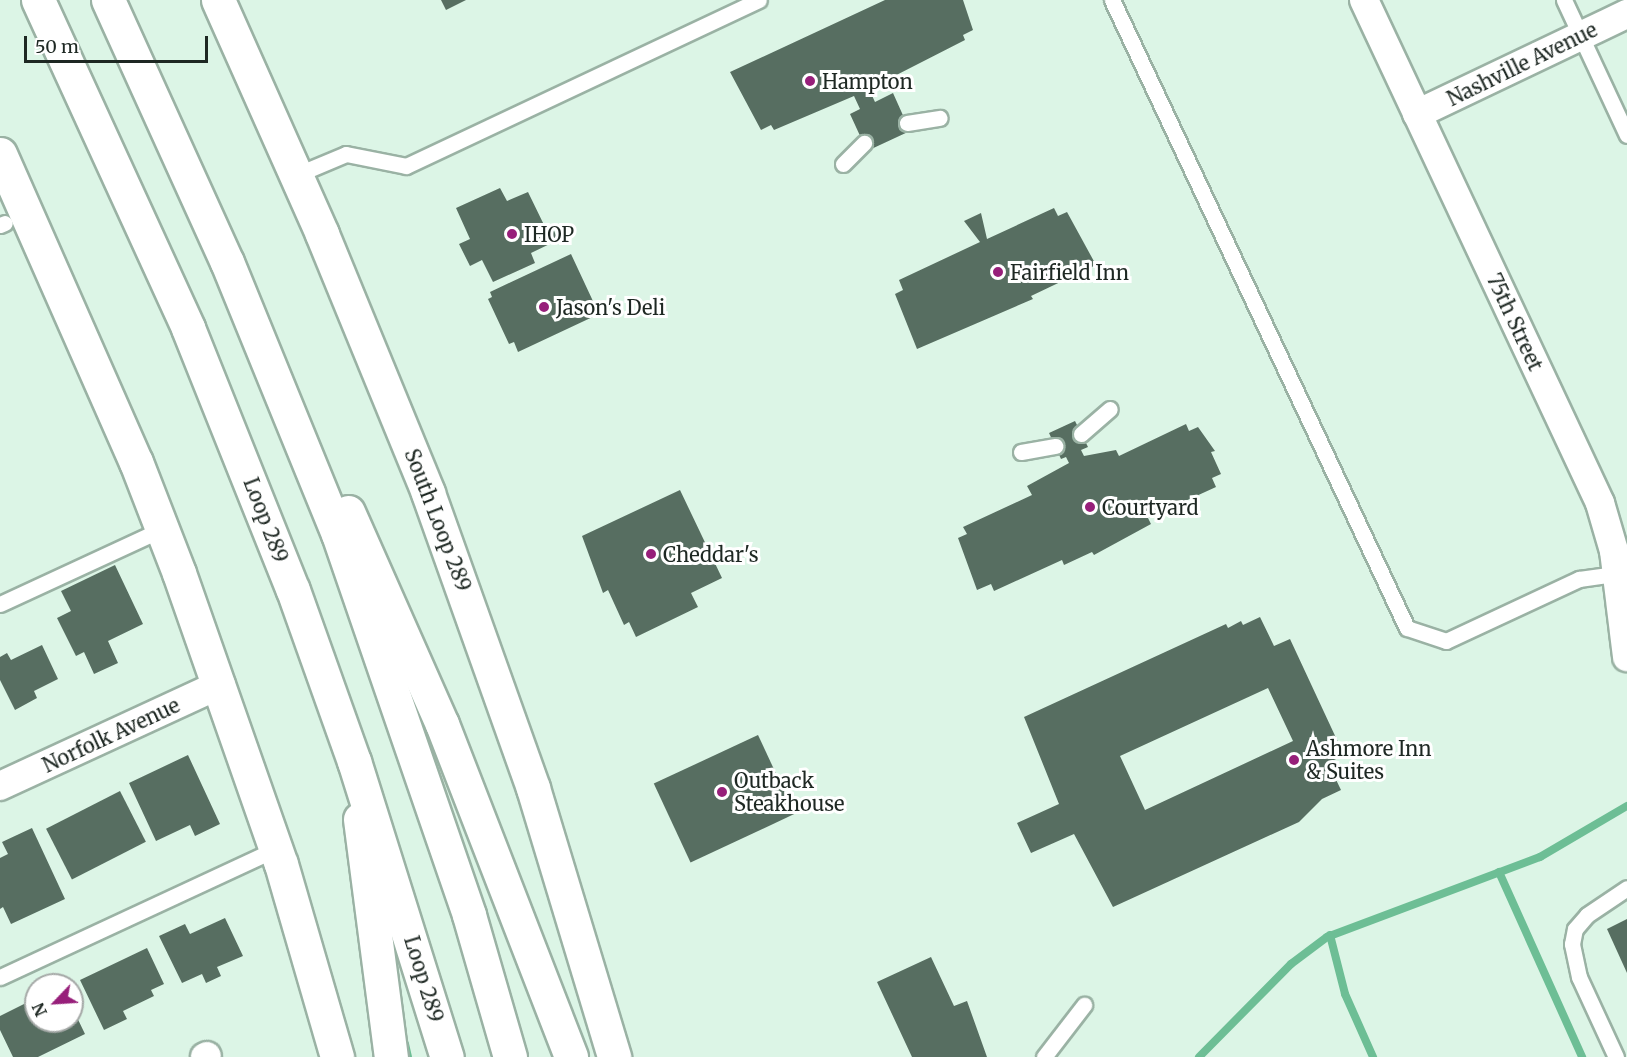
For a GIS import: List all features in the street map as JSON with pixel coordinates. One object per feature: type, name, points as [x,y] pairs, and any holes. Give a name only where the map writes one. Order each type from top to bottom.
[{"type":"main road","name":"Loop 289","points":[[38,0],[188,328],[293,590],[354,761],[447,1057]]},
{"type":"main road","points":[[108,0],[226,262],[338,534],[446,848],[510,1057]]},
{"type":"main road","name":"South Loop 289","points":[[218,0],[296,176],[415,458],[489,657],[614,1057]]},
{"type":"main road","points":[[0,154],[162,529],[221,684],[276,849],[337,1057]]},
{"type":"main road","points":[[291,418],[355,523],[398,617],[571,1057]]},
{"type":"main road","points":[[354,761],[366,882],[391,1057]]},
{"type":"street","name":"75th Street","points":[[1364,0],[1600,503],[1619,564],[1627,657]]},
{"type":"street","name":"Nashville Avenue","points":[[1417,114],[1627,14]]},
{"type":"street","name":"Norfolk Avenue","points":[[0,786],[221,684]]},
{"type":"lane","points":[[296,176],[346,154],[406,166],[759,0]]},
{"type":"lane","points":[[1112,0],[1407,628],[1446,641],[1580,579],[1619,564]]},
{"type":"lane","points":[[1564,0],[1627,135]]},
{"type":"lane","points":[[907,123],[940,118]]},
{"type":"lane","points":[[843,164],[864,143]]},
{"type":"lane","points":[[1082,434],[1110,409]]},
{"type":"lane","points":[[1021,452],[1055,446]]},
{"type":"lane","points":[[0,604],[162,529]]},
{"type":"lane","points":[[0,977],[276,849]]},
{"type":"lane","points":[[1616,1057],[1579,977],[1572,944],[1575,929],[1587,915],[1627,888]]},
{"type":"lane","points":[[1044,1057],[1084,1005]]},
{"type":"building","points":[[441,0],[466,0],[446,10]]},
{"type":"building","name":"Hampton","points":[[885,0],[963,0],[973,30],[963,35],[965,40],[869,89],[875,102],[893,93],[910,131],[867,151],[850,114],[860,109],[854,96],[774,130],[771,125],[761,130],[730,72]]},
{"type":"building","name":"IHOP","points":[[500,188],[507,201],[528,192],[546,229],[552,226],[558,240],[531,253],[535,263],[493,282],[482,260],[470,266],[459,244],[470,239],[456,208]]},
{"type":"building","name":"Fairfield Inn","points":[[1054,208],[1058,216],[1067,212],[1096,265],[1031,296],[1033,299],[917,349],[895,294],[903,290],[899,280],[980,242],[964,221],[981,213],[987,239]]},
{"type":"building","name":"Jason's Deli","points":[[571,254],[599,314],[518,352],[514,342],[509,344],[488,299],[492,297],[490,292]]},
{"type":"building","name":"Courtyard","points":[[1075,421],[1088,447],[1081,450],[1084,456],[1116,450],[1119,456],[1186,424],[1189,431],[1198,427],[1215,451],[1211,452],[1221,474],[1212,478],[1216,487],[1148,518],[1151,524],[1094,555],[1092,552],[1064,565],[1062,560],[994,591],[991,584],[977,590],[958,538],[967,534],[963,527],[1032,495],[1027,486],[1069,463],[1066,457],[1061,459],[1049,433]]},
{"type":"building","name":"Cheddar's","points":[[680,490],[722,578],[691,593],[698,607],[636,637],[629,622],[624,625],[608,590],[603,593],[582,536]]},
{"type":"building","points":[[115,565],[143,624],[108,641],[118,663],[94,674],[84,652],[76,656],[57,618],[71,611],[61,591]]},
{"type":"building","name":"Ashmore Inn & Suites","points":[[1260,617],[1274,646],[1290,639],[1344,755],[1328,763],[1341,790],[1322,799],[1299,822],[1113,907],[1074,834],[1031,853],[1017,823],[1059,804],[1024,717],[1226,624],[1228,628],[1241,621],[1243,625]],"holes":[[[1268,688],[1293,741],[1145,810],[1120,756]]]},
{"type":"building","points":[[42,645],[58,679],[34,691],[37,698],[15,710],[0,680],[0,657],[7,653],[11,660]]},
{"type":"building","name":"Outback Steakhouse","points":[[758,735],[795,814],[691,862],[654,784]]},
{"type":"building","points":[[188,755],[220,824],[195,836],[190,825],[156,841],[129,783]]},
{"type":"building","points":[[120,791],[146,842],[72,879],[46,829]]},
{"type":"building","points":[[32,828],[65,899],[11,924],[3,907],[0,909],[0,858],[8,854],[2,842]]},
{"type":"building","points":[[225,918],[243,956],[217,967],[221,976],[206,983],[202,974],[182,983],[159,936],[185,924],[190,934]]},
{"type":"building","points":[[1627,919],[1627,973],[1607,929]]},
{"type":"building","points":[[147,948],[164,984],[151,990],[154,996],[123,1011],[127,1019],[104,1030],[84,988],[84,978]]},
{"type":"building","points":[[931,957],[954,1006],[967,1001],[987,1057],[912,1057],[877,982]]},
{"type":"building","points":[[24,1004],[24,1033],[84,1032],[85,1034],[38,1057],[13,1057],[0,1030],[0,1016]]},
{"type":"waterway","points":[[1199,1057],[1291,964],[1327,937],[1540,857],[1627,806]]},
{"type":"waterway","points":[[1499,872],[1582,1057]]},
{"type":"waterway","points":[[1330,935],[1345,994],[1373,1057]]},
{"type":"waterway","points":[[405,1044],[408,1057]]},
{"type":"place","name":"Hampton","points":[[810,81]]},
{"type":"place","name":"IHOP","points":[[512,234]]},
{"type":"place","name":"Fairfield Inn","points":[[998,272]]},
{"type":"place","name":"Jason's Deli","points":[[544,307]]},
{"type":"place","name":"Courtyard","points":[[1090,507]]},
{"type":"place","name":"Cheddar's","points":[[651,554]]},
{"type":"place","name":"Ashmore Inn & Suites","points":[[1294,760]]},
{"type":"place","name":"Outback Steakhouse","points":[[722,792]]}]
